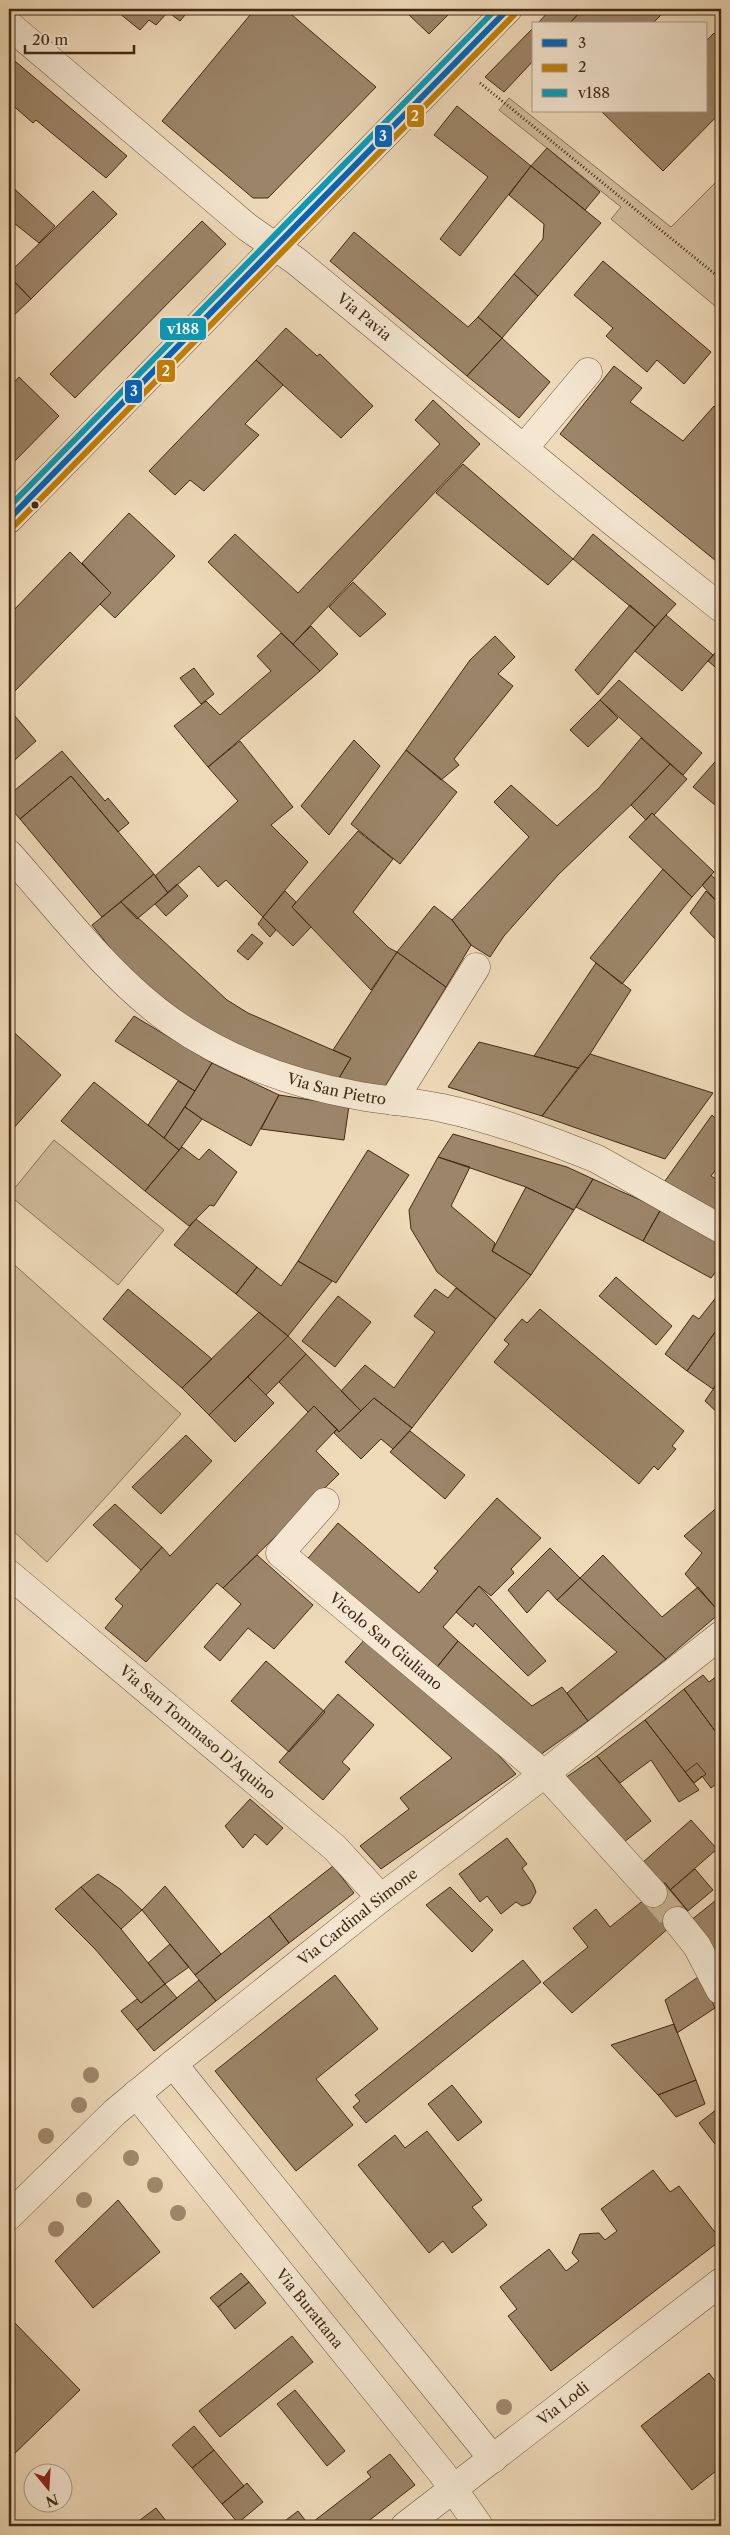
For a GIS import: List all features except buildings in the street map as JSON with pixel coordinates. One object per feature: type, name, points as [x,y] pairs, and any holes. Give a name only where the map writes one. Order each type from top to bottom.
[{"type":"street","points":[[9,520],[508,9]]},
{"type":"street","name":"Via Pavia","points":[[9,25],[247,227],[303,266],[721,608]]},
{"type":"street","points":[[524,448],[588,372]]},
{"type":"street","name":"Via San Pietro","points":[[9,854],[118,975],[144,999],[184,1030],[240,1061],[283,1078],[360,1096],[466,1114],[577,1151],[597,1159],[721,1229]]},
{"type":"street","points":[[393,1101],[476,967]]},
{"type":"street","name":"Vicolo San Giuliano","points":[[325,1502],[280,1553],[543,1775]]},
{"type":"street","name":"Via San Tommaso D'Aquino","points":[[9,1574],[335,1848],[381,1898]]},
{"type":"street","name":"Via Cardinal Simone","points":[[9,2216],[136,2094],[381,1898],[543,1775],[721,1635]]},
{"type":"street","points":[[543,1775],[551,1780],[653,1893]]},
{"type":"street","points":[[677,1921],[697,1946],[720,1990]]},
{"type":"street","points":[[173,2064],[493,2459]]},
{"type":"street","name":"Via Burattana","points":[[136,2094],[442,2473],[479,2526]]},
{"type":"street","name":"Via Lodi","points":[[405,2526],[721,2282]]},
{"type":"path","points":[[476,80],[721,279]]},
{"type":"shaded area","points":[[509,98],[671,227],[721,177],[721,311],[611,219],[621,207],[499,110]]},
{"type":"shaded area","points":[[54,1140],[164,1230],[118,1285],[9,1195]]},
{"type":"shaded area","points":[[9,1260],[181,1414],[47,1562],[9,1527]]},
{"type":"tunnel","points":[[653,1893],[677,1921]]},
{"type":"transit line","name":"v188","points":[[9,507],[496,9]]},
{"type":"transit line","name":"3","points":[[9,519],[508,9]]},
{"type":"transit line","name":"2","points":[[15,525],[514,15]]}]
